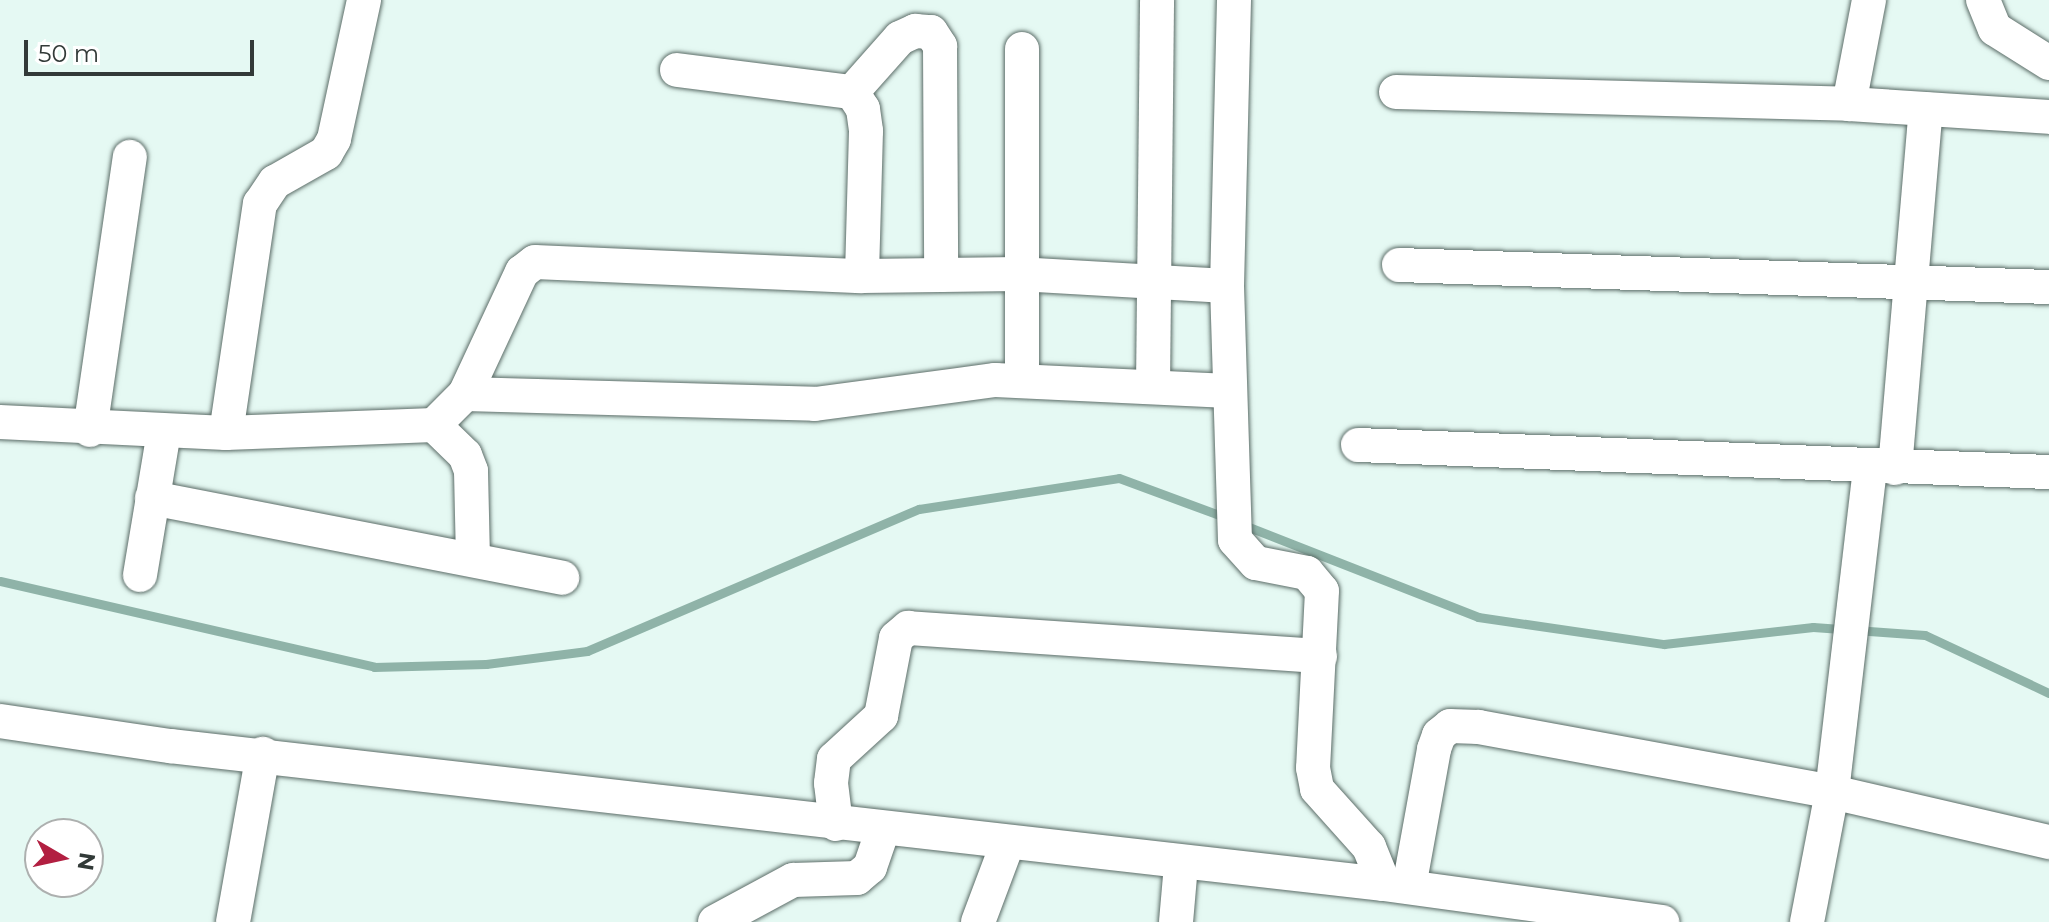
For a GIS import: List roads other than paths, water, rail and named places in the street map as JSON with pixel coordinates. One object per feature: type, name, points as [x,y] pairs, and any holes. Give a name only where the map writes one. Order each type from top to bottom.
[{"type":"street","points":[[226,433],[260,204],[275,182],[326,153],[334,139],[364,0]]},
{"type":"street","points":[[1153,387],[1157,281],[1157,0]]},
{"type":"street","points":[[1234,0],[1227,286],[1231,496],[1235,540],[1256,563],[1316,578],[1323,604],[1313,768],[1317,789],[1369,847],[1397,886]]},
{"type":"street","points":[[1849,104],[1869,0]]},
{"type":"street","points":[[1983,0],[1995,29],[2049,63]]},
{"type":"street","points":[[852,92],[900,38],[915,31],[931,32],[940,46],[941,275]]},
{"type":"street","points":[[1022,49],[1019,274],[1022,381]]},
{"type":"street","points":[[677,70],[852,92],[863,109],[866,131],[862,276]]},
{"type":"street","points":[[1396,92],[1849,104],[2049,117]]},
{"type":"street","points":[[1807,922],[1832,792],[1856,610],[1911,280],[1926,109]]},
{"type":"street","points":[[90,430],[130,157]]},
{"type":"street","points":[[0,422],[90,430],[226,433],[434,425],[465,394],[522,272],[535,262],[862,276],[1019,274],[1227,286]]},
{"type":"street","points":[[1399,265],[2049,287]]},
{"type":"street","points":[[465,394],[815,404],[969,382],[1022,381],[1229,391]]},
{"type":"street","points":[[434,425],[465,455],[471,471],[473,559]]},
{"type":"street","points":[[140,575],[164,432]]},
{"type":"street","points":[[1358,445],[2049,472]]},
{"type":"street","points":[[152,498],[562,578]]},
{"type":"street","points":[[836,824],[831,783],[834,759],[881,716],[896,638],[908,628],[1320,656]]},
{"type":"street","points":[[0,721],[170,746],[263,754],[1007,845],[1397,886],[1549,914],[1662,922]]},
{"type":"street","points":[[1397,886],[1434,749],[1450,726],[1479,727],[1832,792],[2049,842]]},
{"type":"street","points":[[233,922],[263,754]]},
{"type":"street","points":[[715,922],[793,880],[857,878],[870,867],[883,830]]},
{"type":"street","points":[[978,922],[1007,845]]},
{"type":"street","points":[[1176,922],[1181,865]]},
{"type":"waterway","points":[[0,581],[374,667],[486,664],[587,651],[919,509],[1119,478],[1227,518]]},
{"type":"waterway","points":[[1241,524],[1478,617],[1664,644],[1813,627],[1925,635],[2049,693]]}]
